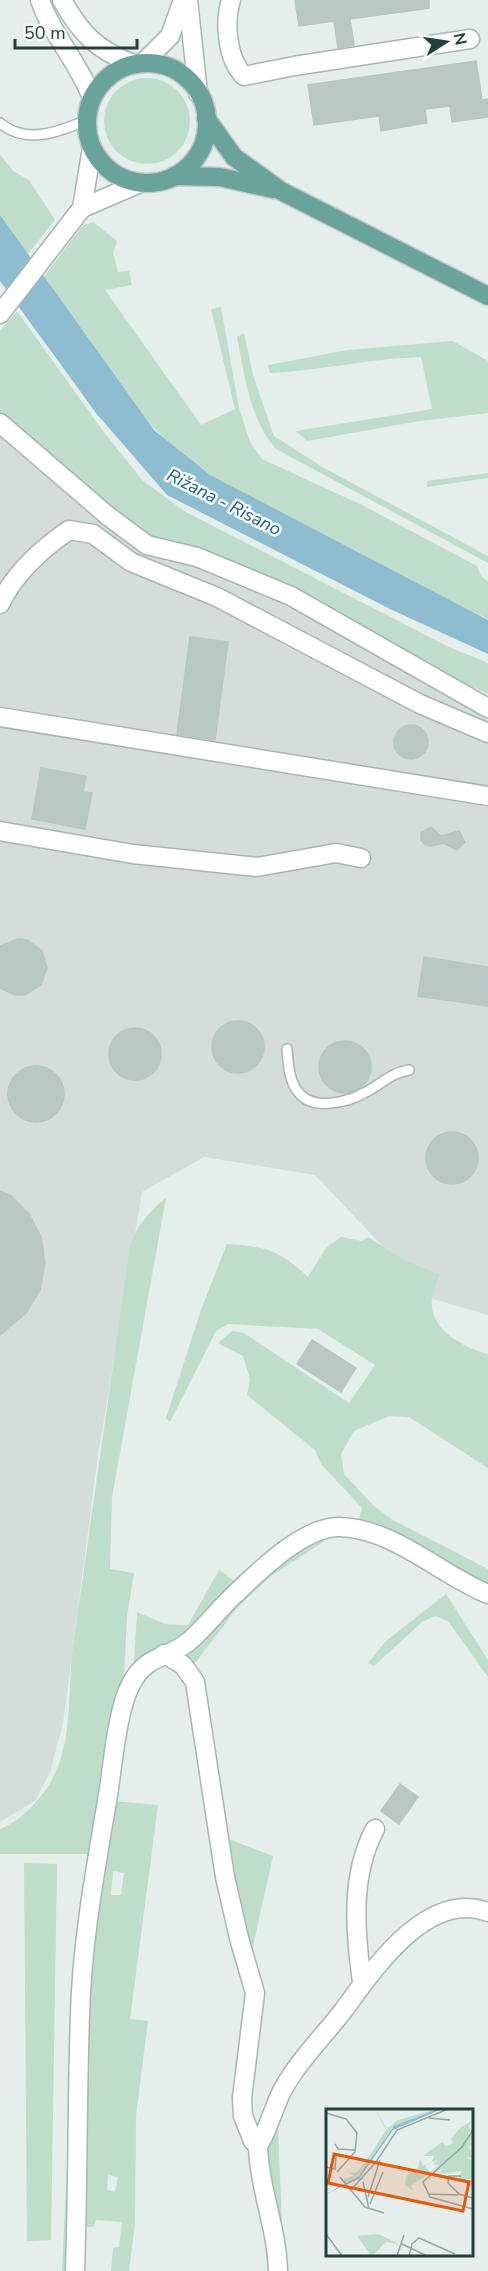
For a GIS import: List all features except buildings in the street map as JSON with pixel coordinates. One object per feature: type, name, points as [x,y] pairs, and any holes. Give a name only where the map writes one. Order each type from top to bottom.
[{"type":"main road","points":[[206,118],[204,141],[199,152],[184,170],[163,181],[140,183],[112,171],[98,159],[92,148],[87,120],[92,98],[113,73],[138,64],[156,63],[180,73],[198,93],[206,118],[234,157],[281,191],[488,297]]},
{"type":"main road","points":[[174,176],[220,177],[281,191]]},
{"type":"street","points":[[40,0],[62,43],[85,78],[92,98]]},
{"type":"street","points":[[63,0],[71,17],[97,47],[138,64],[170,36],[186,0]]},
{"type":"street","points":[[186,0],[198,93]]},
{"type":"street","points":[[231,0],[228,36],[238,70],[244,76],[470,39]]},
{"type":"street","points":[[0,314],[79,212],[92,148]]},
{"type":"street","points":[[79,212],[140,183]]},
{"type":"street","points":[[0,423],[108,516],[147,545],[197,557],[291,596],[488,708]]},
{"type":"street","points":[[0,604],[28,565],[69,530],[93,534],[131,562],[217,597],[410,699],[488,733]]},
{"type":"street","points":[[0,717],[488,796]]},
{"type":"street","points":[[0,831],[133,854],[257,867],[336,853],[361,858]]},
{"type":"street","points":[[75,2271],[80,2012],[92,1890],[125,1696],[132,1682],[150,1660],[186,1643],[227,1601],[280,1554],[301,1540],[335,1527],[367,1530],[386,1538],[461,1583],[488,1594]]},
{"type":"street","points":[[164,1654],[183,1665],[195,1682],[225,1877],[255,1993],[242,2098],[243,2116],[253,2141],[258,2145]]},
{"type":"street","points":[[363,1982],[357,1934],[359,1869],[363,1851],[375,1829]]},
{"type":"street","points":[[278,2271],[277,2244],[258,2167],[258,2145],[262,2142],[268,2119],[282,2090],[299,2063],[363,1982],[411,1931],[437,1914],[460,1909],[488,1912]]},
{"type":"lane","points":[[0,123],[15,132],[33,135],[62,131],[87,120]]},
{"type":"lane","points":[[288,1049],[292,1080],[299,1095],[313,1101],[334,1103],[352,1099],[396,1072],[409,1070]]},
{"type":"shaded area","points":[[0,434],[143,547],[288,599],[488,720],[488,1315],[433,1299],[315,1175],[204,1157],[142,1192],[98,1455],[63,1723],[50,1772],[35,1801],[0,1822]]},
{"type":"green space","points":[[147,78],[171,85],[183,97],[190,121],[183,145],[171,157],[147,164],[123,157],[111,145],[104,121],[111,97],[123,85]]},
{"type":"green space","points":[[0,154],[13,171],[29,180],[55,220],[26,256],[0,218]]},
{"type":"green space","points":[[93,222],[117,241],[113,253],[118,272],[129,271],[132,285],[105,290],[201,425],[235,409],[211,309],[221,307],[239,408],[250,442],[262,459],[364,506],[477,566],[481,576],[488,582],[488,619],[288,523],[188,462],[125,399],[42,279],[82,226]]},
{"type":"green space","points":[[17,311],[103,431],[142,480],[184,511],[449,647],[488,663],[488,694],[412,659],[241,565],[197,548],[150,540],[70,476],[24,432],[0,414],[0,331]]},
{"type":"green space","points":[[244,333],[253,375],[274,436],[324,468],[488,556],[488,563],[276,449],[260,424],[249,396],[237,337]]},
{"type":"green space","points":[[453,341],[488,361],[488,413],[420,421],[307,441],[296,431],[432,409],[421,357],[270,373],[268,365],[348,350]]},
{"type":"green space","points":[[488,473],[488,478],[427,487],[427,481]]},
{"type":"green space","points":[[166,1198],[112,1497],[110,1569],[134,1573],[127,1617],[124,1681],[94,1854],[0,1854],[0,1829],[22,1816],[47,1789],[62,1753],[69,1714],[72,1653],[130,1247],[135,1233],[144,1220]]},
{"type":"green space","points":[[341,1237],[362,1241],[368,1237],[404,1260],[440,1275],[432,1298],[435,1319],[449,1335],[458,1341],[488,1354],[488,1468],[409,1417],[389,1416],[354,1431],[341,1454],[344,1474],[374,1506],[393,1520],[488,1569],[488,1588],[358,1523],[362,1508],[321,1464],[315,1450],[247,1395],[250,1379],[243,1356],[218,1343],[232,1331],[244,1333],[349,1403],[375,1365],[318,1329],[228,1324],[216,1331],[170,1422],[166,1418],[202,1307],[227,1244],[252,1246],[271,1251],[288,1260],[308,1277],[326,1248]]},
{"type":"green space","points":[[329,1533],[323,1542],[271,1576],[238,1607],[192,1667],[176,1655],[268,1569]]},
{"type":"green space","points":[[219,1570],[236,1582],[189,1635],[138,1663],[134,1662],[137,1612],[165,1624],[188,1625]]},
{"type":"green space","points":[[446,1594],[488,1660],[488,1677],[448,1621],[435,1616],[422,1622],[374,1666],[368,1663],[386,1641]]},
{"type":"green space","points":[[112,1801],[158,1805],[130,2019],[148,2021],[136,2116],[135,2223],[129,2271],[111,2271],[113,2248],[119,2247],[122,2222],[96,2220],[94,2227],[86,2227],[85,2271],[80,2271],[87,1994]],"holes":[[[113,1871],[124,1873],[121,1895],[111,1895]],[[108,2175],[118,2177],[115,2192],[107,2190]]]},
{"type":"green space","points":[[226,1838],[273,1856],[251,1955]]},
{"type":"green space","points":[[24,1863],[57,1864],[51,2240],[27,2241]]},
{"type":"green space","points":[[280,2109],[283,2115],[278,2128],[282,2224],[276,2228],[263,2158]]},
{"type":"green space","points":[[73,2145],[70,2271],[62,2271],[68,2147]]},
{"type":"water","name":"Rižana - Risano","points":[[0,215],[154,430],[210,475],[488,620],[488,654],[390,609],[167,495],[96,413],[0,281]]}]
